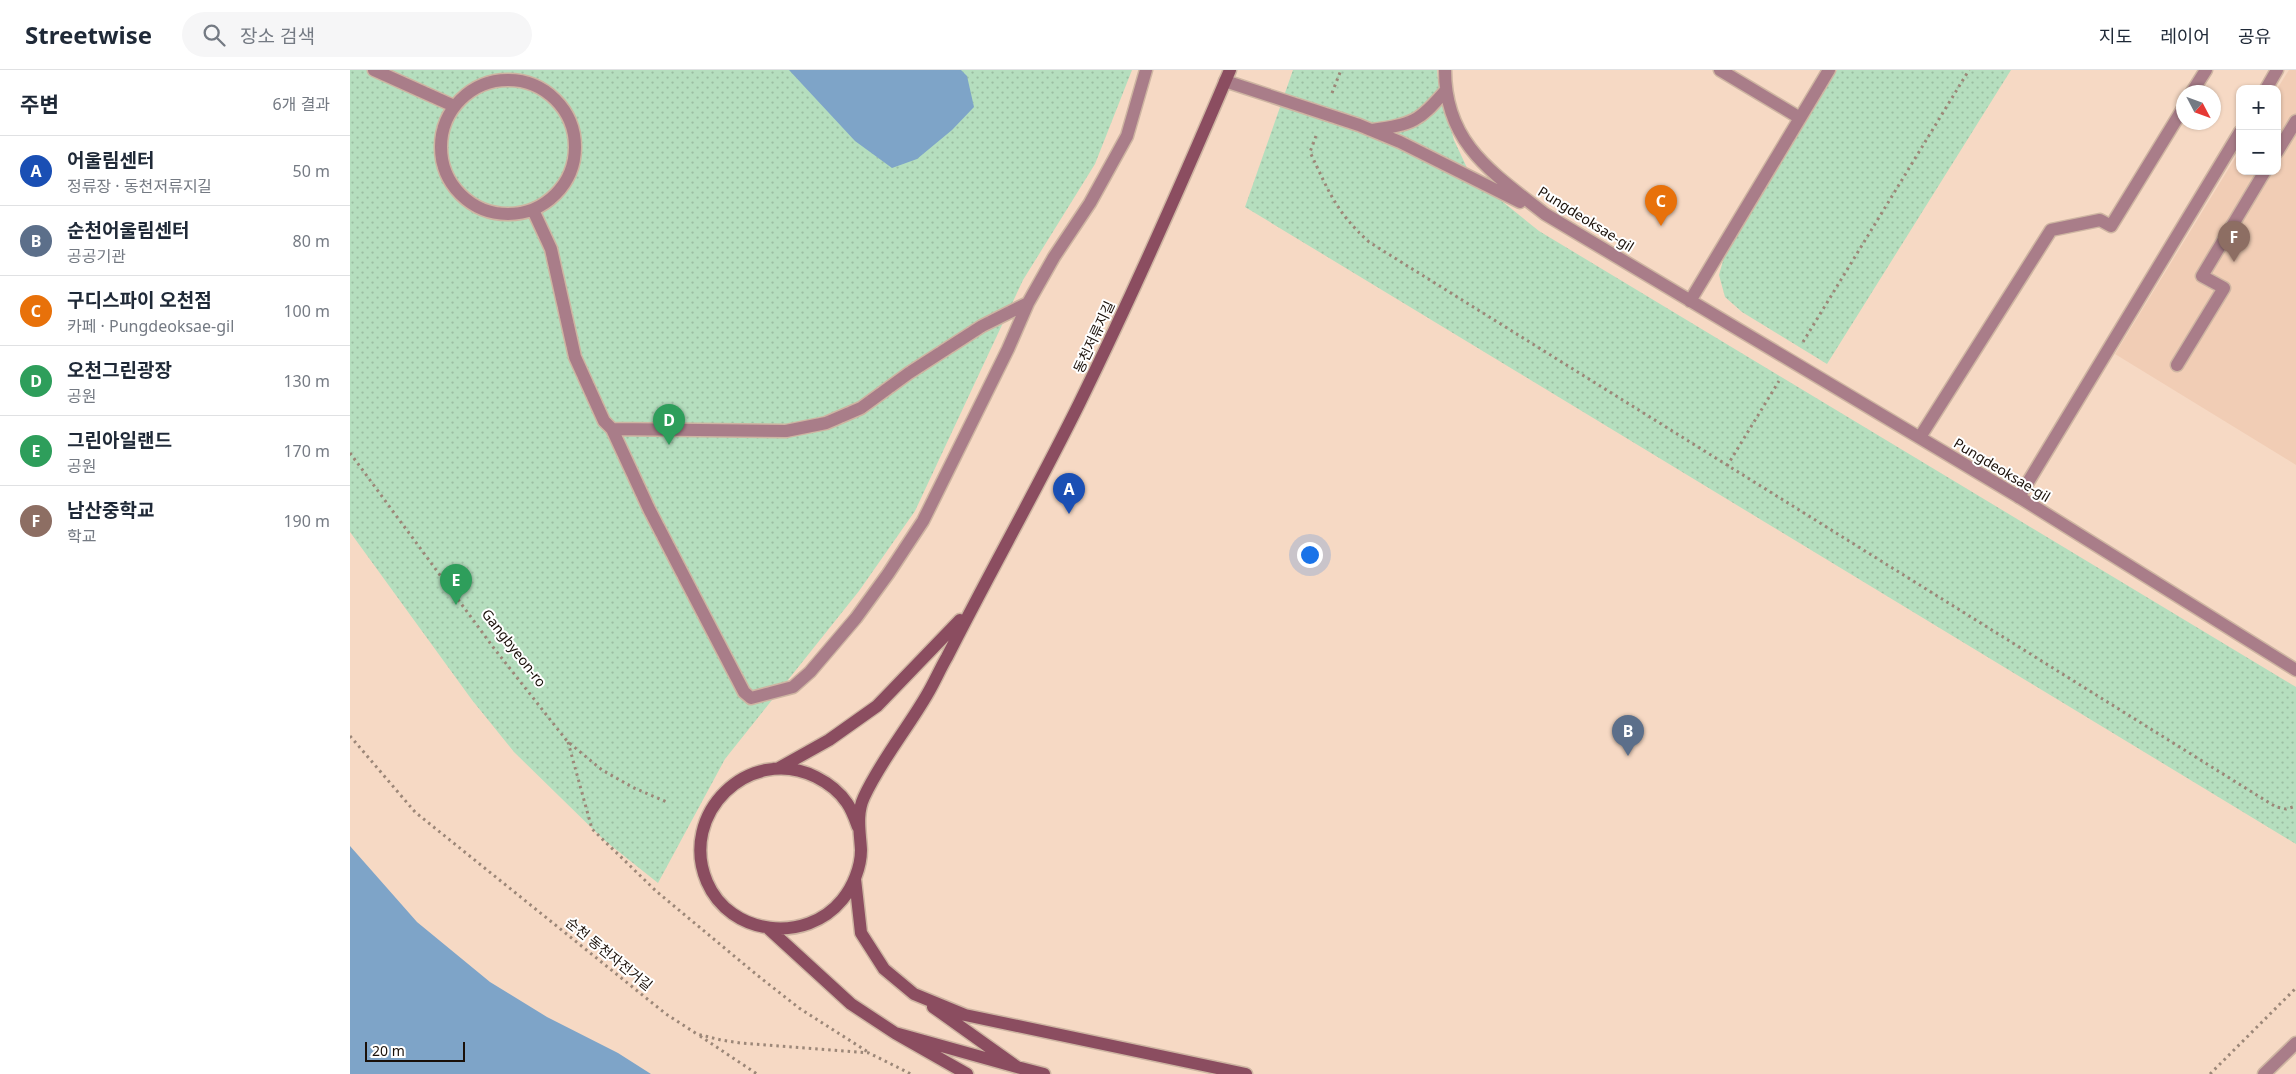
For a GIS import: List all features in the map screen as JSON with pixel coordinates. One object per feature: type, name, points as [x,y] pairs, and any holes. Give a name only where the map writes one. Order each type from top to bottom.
[{"type":"main road","name":"동천저류지길","points":[[858,827],[862,800],[928,692],[1078,406],[1178,193],[1227,75]]},
{"type":"main road","points":[[855,879],[842,900],[821,919],[796,928],[769,929],[744,921],[722,905],[707,883],[700,857],[702,830],[712,806],[731,786],[754,773],[780,768],[829,740],[878,706],[971,609]]},
{"type":"main road","points":[[780,768],[806,772],[829,784],[847,803],[858,827],[861,853],[855,879],[860,932],[884,969],[914,994],[1017,1067]]},
{"type":"main road","points":[[769,929],[851,1004],[895,1033],[967,1074]]},
{"type":"main road","points":[[914,994],[965,1015],[1246,1074]]},
{"type":"main road","points":[[895,1033],[1044,1074]]},
{"type":"street","points":[[374,70],[454,106]]},
{"type":"street","points":[[533,210],[551,250],[575,357],[604,421],[612,430],[649,509],[744,692],[751,698],[793,687],[810,672],[856,618],[923,521],[1008,349],[1028,303],[1054,257],[1112,166],[1126,136],[1146,70]]},
{"type":"street","name":"Pungdeoksae-gil","points":[[1445,70],[1446,90],[1450,109],[1462,138],[1477,158],[1545,214],[2020,497],[2296,670]]},
{"type":"street","points":[[1720,70],[1800,118]]},
{"type":"street","points":[[1690,301],[1830,70]]},
{"type":"street","points":[[2196,85],[2206,70]]},
{"type":"street","points":[[2268,85],[2277,70]]},
{"type":"street","points":[[1227,75],[1372,130],[1448,165],[1545,214]]},
{"type":"street","points":[[516,80],[538,86],[556,99],[569,117],[575,138],[575,161],[567,182],[552,198],[533,210],[511,215],[489,213],[469,203],[453,188],[443,168],[440,146],[444,124],[454,106],[473,89],[493,81],[516,80]]},
{"type":"street","points":[[1372,130],[1403,126],[1416,121],[1430,109],[1446,90]]},
{"type":"street","points":[[1920,437],[2051,230],[2100,220],[2111,226],[2176,120]]},
{"type":"street","points":[[2281,145],[2296,121]]},
{"type":"street","points":[[2020,497],[2236,139]]},
{"type":"street","points":[[2177,365],[2224,288],[2202,276],[2263,175]]},
{"type":"street","points":[[612,430],[786,431],[826,423],[861,408],[909,373],[982,326],[1028,303]]},
{"type":"street","points":[[2264,1074],[2296,1043]]},
{"type":"path","points":[[1341,70],[1310,152],[1334,203],[1348,223],[1369,242],[2276,807],[2296,806]]},
{"type":"path","points":[[1727,466],[1969,70]]},
{"type":"path","name":"Gangbyeon-ro","points":[[350,453],[493,647],[568,741],[602,770],[634,788],[667,802]]},
{"type":"path","name":"순천 동천자전거길","points":[[350,736],[415,812],[666,1014],[697,1034],[740,1044],[869,1053],[911,1074]]},
{"type":"path","points":[[2210,1074],[2296,988]]},
{"type":"path","points":[[697,1034],[757,1074]]},
{"type":"shaded area","points":[[2289,70],[2296,70],[2296,465],[2115,354],[2236,157],[2236,175],[2281,175],[2280,85]]},
{"type":"green space","points":[[350,70],[1132,70],[1095,164],[1023,280],[915,511],[859,591],[725,759],[658,883],[604,840],[514,752],[472,700],[350,532]]},
{"type":"green space","points":[[1293,70],[1437,70],[1438,81],[1454,140],[1468,170],[1498,198],[1539,231],[2296,687],[2296,844],[1245,207]]},
{"type":"green space","points":[[1837,70],[2011,70],[1827,364],[1742,312],[1725,297],[1719,275],[1726,250]]},
{"type":"water","points":[[789,70],[961,70],[967,76],[974,107],[952,130],[917,159],[892,168],[855,141]]},
{"type":"water","points":[[350,846],[417,922],[490,982],[547,1017],[618,1053],[651,1074],[350,1074]]},
{"type":"place","name":"구디스파이 오천점","points":[[1661,226]]},
{"type":"place","name":"남산중학교","points":[[2234,262]]},
{"type":"place","name":"오천그린광장","points":[[669,445]]},
{"type":"place","name":"어울림센터","points":[[1069,514]]},
{"type":"place","name":"그린아일랜드","points":[[456,605]]},
{"type":"place","name":"순천어울림센터","points":[[1628,756]]}]
